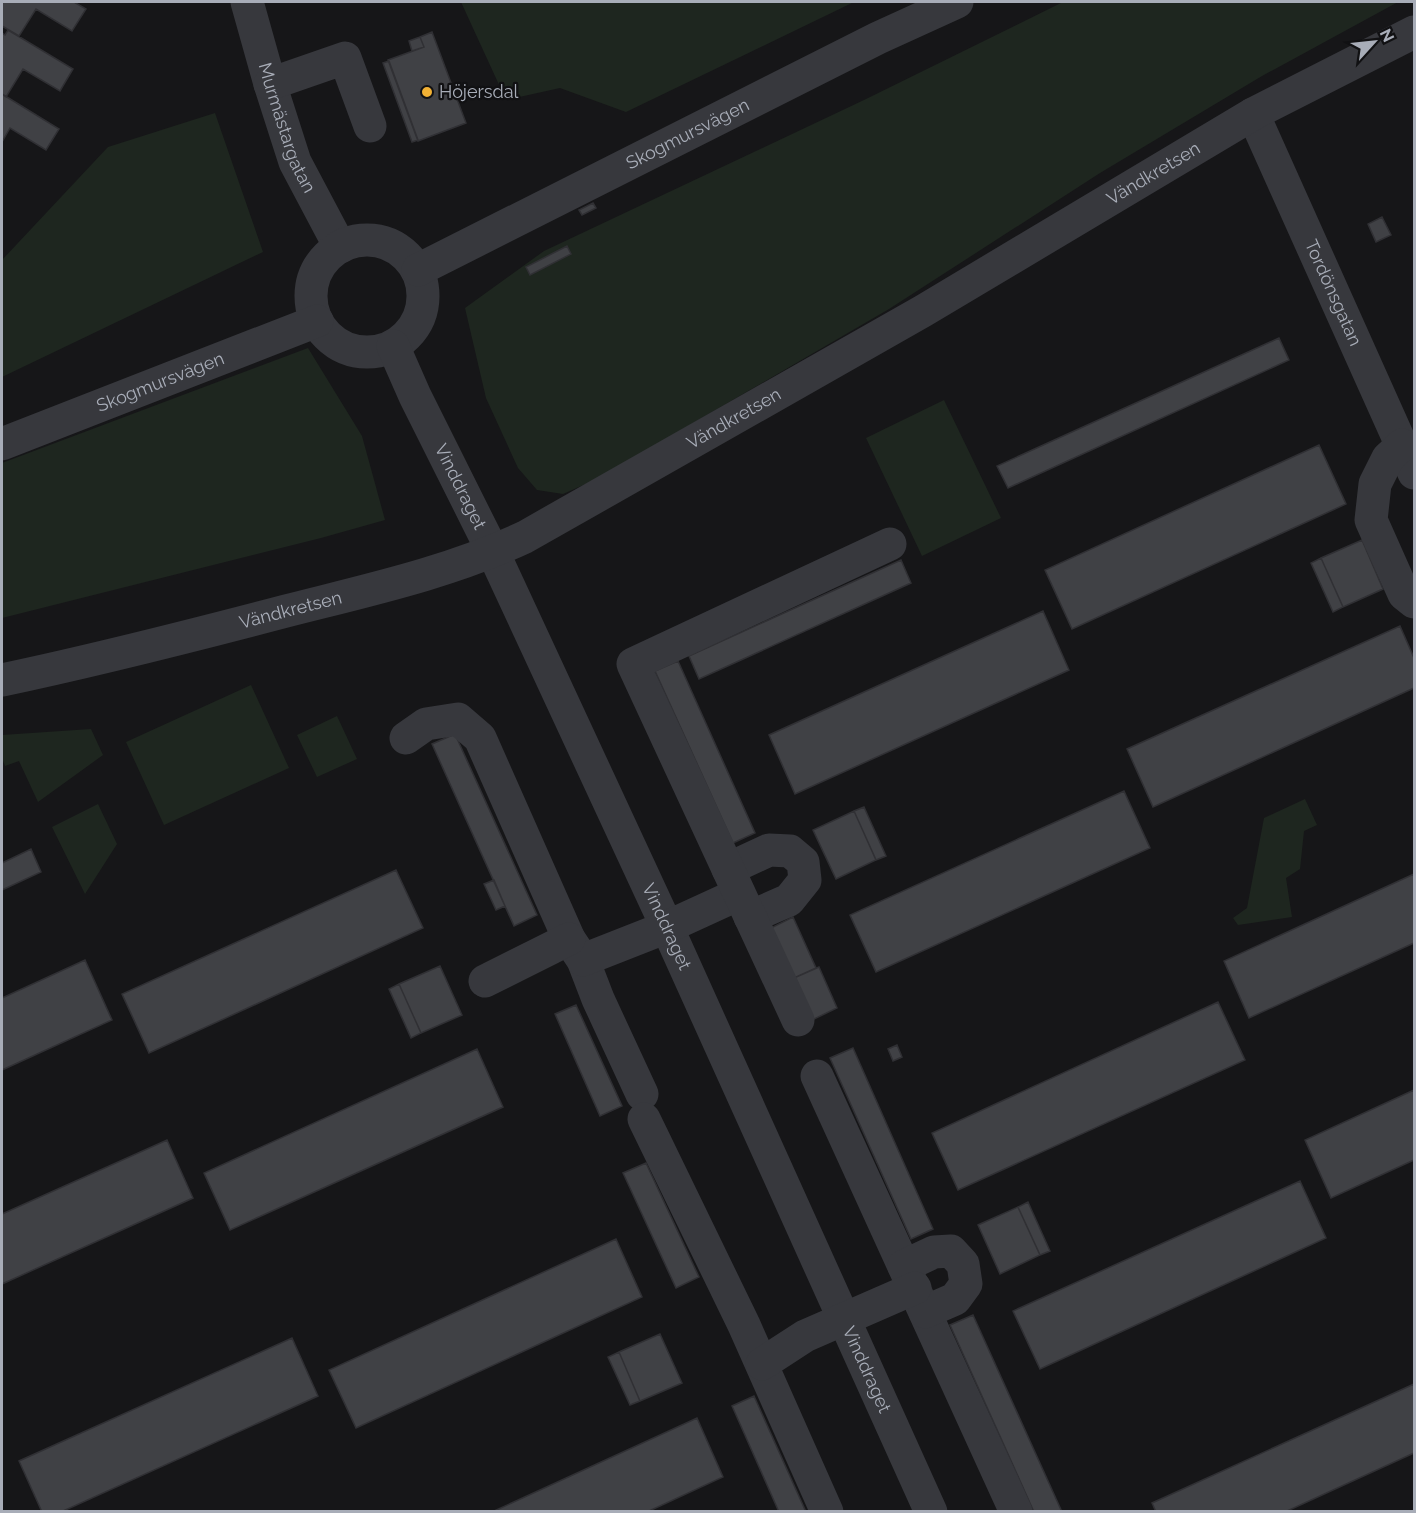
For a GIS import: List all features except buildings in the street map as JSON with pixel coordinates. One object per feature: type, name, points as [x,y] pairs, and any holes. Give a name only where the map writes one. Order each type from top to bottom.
[{"type":"street","name":"Murmästargatan","points":[[247,2],[295,162],[340,247]]},
{"type":"street","name":"Skogmursvägen","points":[[418,270],[878,38],[957,2]]},
{"type":"street","name":"Vändkretsen","points":[[2,680],[87,662],[429,575],[494,552],[536,531],[923,311],[1253,114],[1414,32]]},
{"type":"street","points":[[270,84],[345,58],[370,126]]},
{"type":"street","name":"Tordönsgatan","points":[[1253,114],[1408,459]]},
{"type":"street","points":[[358,240],[376,240],[393,246],[407,256],[418,270],[423,287],[423,305],[418,322],[407,336],[393,346],[376,352],[358,352],[341,346],[327,336],[317,321],[311,305],[312,287],[317,270],[327,256],[340,247],[358,240]]},
{"type":"street","name":"Skogmursvägen","points":[[2,444],[317,321]]},
{"type":"street","name":"Vinddraget","points":[[393,346],[411,388],[494,552],[667,927],[931,1512]]},
{"type":"street","points":[[1408,459],[1388,458],[1375,484],[1371,520],[1404,594],[1414,602]]},
{"type":"street","points":[[798,1020],[633,664],[890,544]]},
{"type":"street","points":[[406,738],[426,724],[459,719],[480,738],[576,949],[643,1107],[762,1364],[827,1512]]},
{"type":"street","points":[[485,981],[576,949],[667,927],[739,893]]},
{"type":"street","points":[[818,1076],[1016,1512]]},
{"type":"street","points":[[762,1364],[805,1336],[915,1289]]},
{"type":"shaded area","points":[[461,2],[854,2],[626,112],[560,88],[506,100]]},
{"type":"shaded area","points":[[1063,2],[1398,2],[1262,76],[1100,173],[889,309],[597,479],[563,494],[537,490],[518,468],[486,398],[465,308],[544,251],[864,100]]},
{"type":"shaded area","points":[[215,113],[263,252],[2,377],[2,260],[108,147]]},
{"type":"shaded area","points":[[308,348],[362,436],[385,520],[2,618],[2,463]]},
{"type":"shaded area","points":[[944,400],[1001,518],[922,556],[866,438]]},
{"type":"shaded area","points":[[251,685],[289,768],[164,825],[126,742]]},
{"type":"shaded area","points":[[337,716],[357,759],[317,777],[297,735]]},
{"type":"shaded area","points":[[91,729],[103,755],[38,802],[19,761],[5,766],[2,758],[2,735]]},
{"type":"shaded area","points":[[1305,799],[1317,825],[1304,831],[1300,869],[1286,878],[1292,917],[1238,925],[1233,918],[1247,908],[1264,818]]},
{"type":"shaded area","points":[[98,804],[117,844],[85,894],[52,827]]},
{"type":"place","name":"Höjersdal","points":[[427,92]]}]
